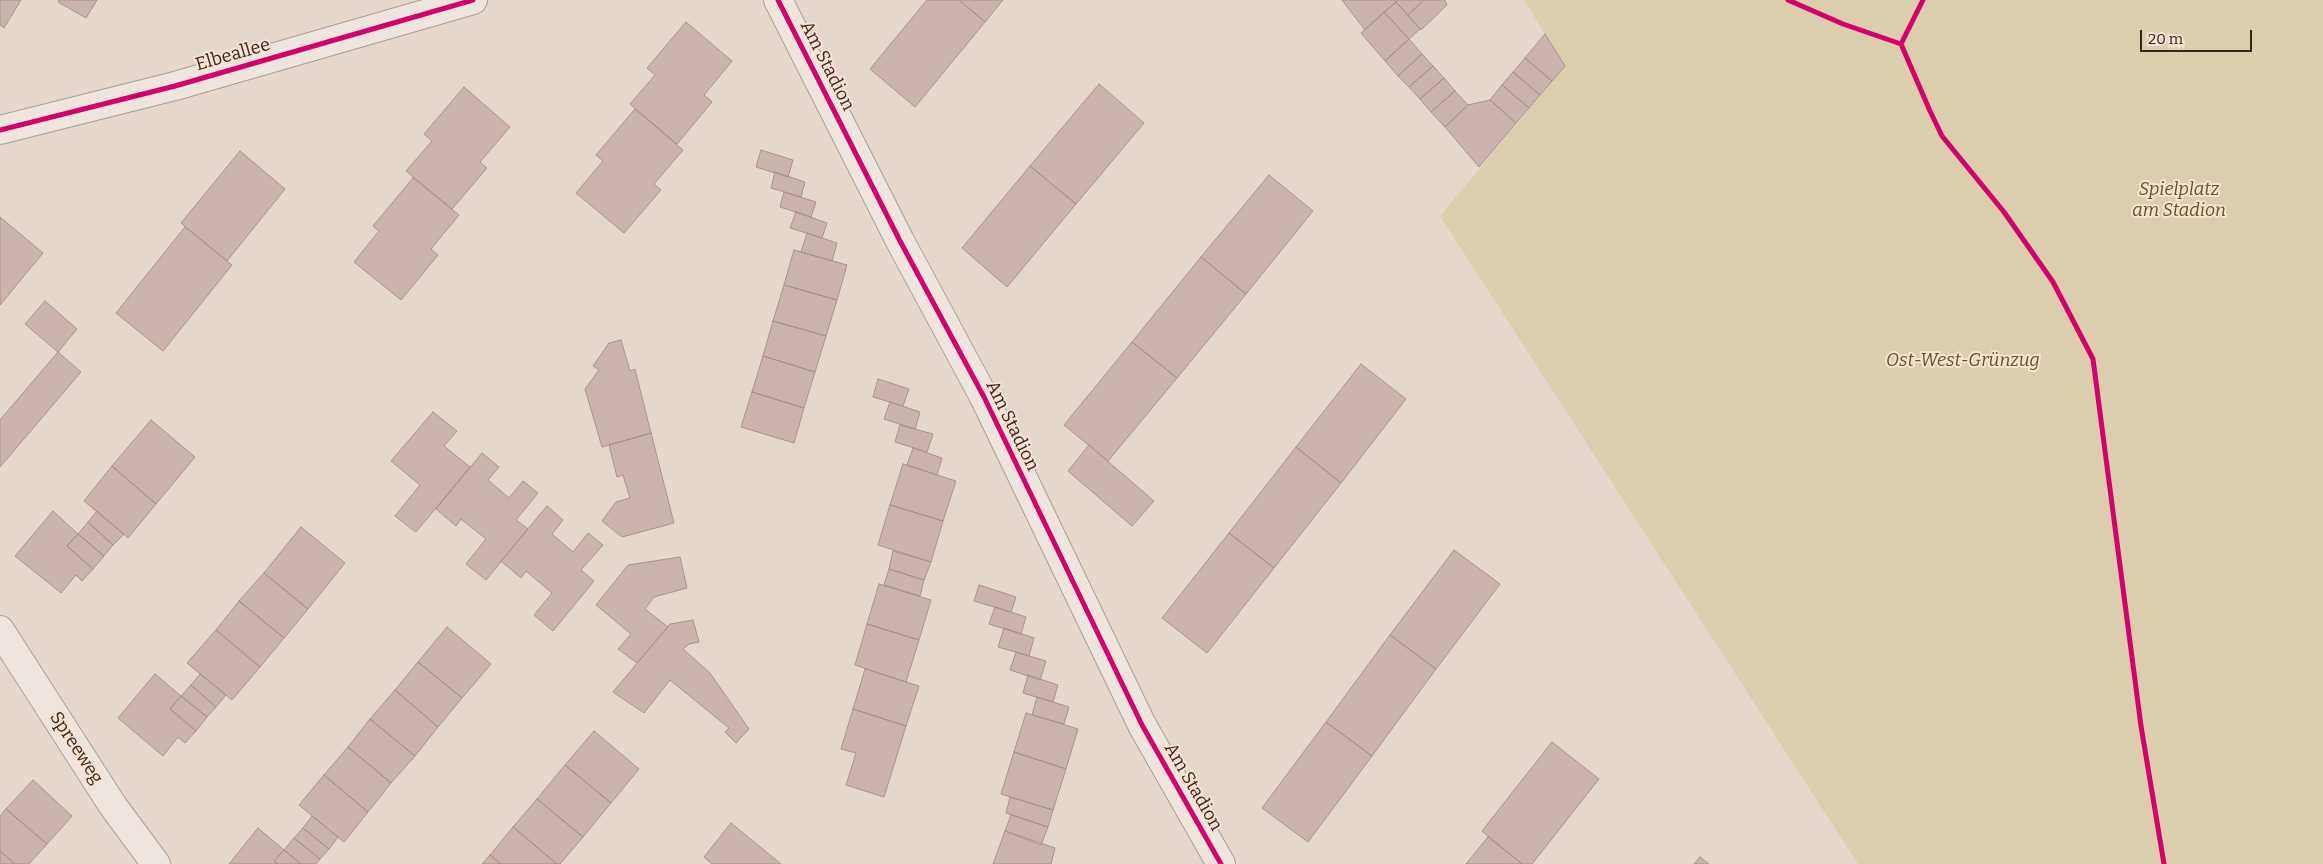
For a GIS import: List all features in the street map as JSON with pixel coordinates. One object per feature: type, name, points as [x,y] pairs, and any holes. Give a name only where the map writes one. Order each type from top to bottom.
[{"type":"street","name":"Elbeallee","points":[[0,130],[175,86],[473,0]]},
{"type":"street","name":"Am Stadion","points":[[778,0],[900,241],[984,397],[1142,726],[1221,864]]},
{"type":"street","name":"Spreeweg","points":[[0,630],[113,806],[156,864]]},
{"type":"green space","name":"Ost-West-Grünzug","points":[[1524,0],[2323,0],[2323,864],[1858,864],[1440,216],[1565,66]]},
{"type":"building","points":[[0,0],[21,0],[4,28],[0,25]]},
{"type":"building","points":[[59,0],[97,0],[86,18],[58,2]]},
{"type":"building","points":[[927,0],[959,0],[985,22],[915,107],[870,69]]},
{"type":"building","points":[[959,0],[1003,0],[985,22]]},
{"type":"building","points":[[1342,0],[1398,0],[1365,30]]},
{"type":"building","points":[[1398,0],[1424,0],[1408,15],[1396,2]]},
{"type":"building","points":[[1424,0],[1445,0],[1447,5],[1421,30],[1408,15]]},
{"type":"building","points":[[1396,2],[1420,29],[1409,39],[1384,12]]},
{"type":"building","points":[[1384,12],[1409,39],[1385,61],[1361,33]]},
{"type":"building","points":[[686,22],[732,61],[704,95],[712,102],[677,144],[630,104],[655,75],[647,68]]},
{"type":"building","points":[[1545,34],[1565,66],[1552,81],[1525,58]]},
{"type":"building","points":[[1409,39],[1422,54],[1398,76],[1385,61]]},
{"type":"building","points":[[1422,54],[1433,66],[1409,87],[1398,76]]},
{"type":"building","points":[[1525,58],[1552,81],[1540,95],[1513,72]]},
{"type":"building","points":[[1433,66],[1444,78],[1420,99],[1409,87]]},
{"type":"building","points":[[1513,72],[1540,95],[1529,108],[1502,85]]},
{"type":"building","points":[[1444,78],[1455,91],[1431,112],[1420,99]]},
{"type":"building","points":[[1099,84],[1144,123],[1076,204],[1030,166]]},
{"type":"building","points":[[1502,85],[1529,108],[1516,123],[1490,100]]},
{"type":"building","points":[[464,87],[510,127],[480,162],[487,168],[452,209],[406,171],[432,141],[424,134]]},
{"type":"building","points":[[1455,91],[1468,105],[1445,127],[1431,112]]},
{"type":"building","points":[[1490,100],[1516,123],[1479,167],[1445,127],[1468,105]]},
{"type":"building","points":[[635,109],[683,150],[654,184],[661,190],[624,233],[576,193],[603,161],[596,155]]},
{"type":"building","points":[[761,150],[793,160],[788,177],[756,167]]},
{"type":"building","points":[[240,151],[285,189],[227,261],[181,223]]},
{"type":"building","points":[[1030,166],[1076,204],[1007,287],[962,248]]},
{"type":"building","points":[[775,172],[805,182],[801,197],[771,188]]},
{"type":"building","points":[[1269,175],[1313,211],[1246,294],[1201,257]]},
{"type":"building","points":[[413,178],[459,215],[431,249],[438,255],[401,300],[354,262],[379,231],[373,226]]},
{"type":"building","points":[[784,192],[816,202],[811,217],[780,207]]},
{"type":"building","points":[[796,212],[827,223],[822,238],[790,228]]},
{"type":"building","points":[[0,217],[43,253],[0,305]]},
{"type":"building","points":[[185,227],[232,265],[163,351],[116,313]]},
{"type":"building","points":[[807,233],[837,243],[832,261],[801,252]]},
{"type":"building","points":[[794,250],[847,265],[837,300],[784,285]]},
{"type":"building","points":[[1201,257],[1246,294],[1177,378],[1132,342]]},
{"type":"building","points":[[784,285],[837,300],[826,336],[773,321]]},
{"type":"building","points":[[45,301],[77,329],[58,352],[25,324]]},
{"type":"building","points":[[773,321],[826,336],[815,372],[763,356]]},
{"type":"building","points":[[621,340],[630,371],[635,369],[651,433],[602,447],[585,389],[599,370],[593,366],[609,343]]},
{"type":"building","points":[[1132,342],[1177,378],[1108,461],[1064,425]]},
{"type":"building","points":[[58,352],[81,372],[0,467],[0,420]]},
{"type":"building","points":[[763,356],[815,372],[804,408],[752,392]]},
{"type":"building","points":[[1361,364],[1406,399],[1341,483],[1296,447]]},
{"type":"building","points":[[878,379],[909,389],[903,406],[873,397]]},
{"type":"building","points":[[752,392],[804,408],[794,443],[741,427]]},
{"type":"building","points":[[890,402],[920,412],[915,429],[884,419]]},
{"type":"building","points":[[433,412],[457,431],[444,446],[470,467],[416,532],[395,516],[420,485],[391,461]]},
{"type":"building","points":[[151,420],[195,457],[156,504],[112,466]]},
{"type":"building","points":[[900,425],[933,434],[927,452],[895,442]]},
{"type":"building","points":[[651,433],[674,523],[622,537],[602,521],[616,502],[630,498],[623,475],[617,477],[609,445]]},
{"type":"building","points":[[1089,445],[1154,501],[1132,526],[1068,471]]},
{"type":"building","points":[[1296,447],[1341,483],[1274,568],[1229,533]]},
{"type":"building","points":[[913,448],[942,458],[937,475],[907,465]]},
{"type":"building","points":[[482,453],[499,467],[488,480],[509,498],[523,481],[538,493],[516,520],[528,529],[486,580],[466,564],[486,539],[461,519],[456,526],[436,509]]},
{"type":"building","points":[[903,464],[956,481],[943,521],[890,505]]},
{"type":"building","points":[[112,466],[156,504],[128,538],[84,501]]},
{"type":"building","points":[[890,505],[943,521],[931,562],[878,545]]},
{"type":"building","points":[[547,506],[563,520],[552,534],[573,552],[588,533],[603,545],[581,570],[594,581],[553,631],[534,615],[552,593],[526,571],[521,578],[501,561]]},
{"type":"building","points":[[53,511],[78,534],[67,546],[93,569],[82,581],[76,575],[61,593],[15,556]]},
{"type":"building","points":[[97,511],[124,534],[113,545],[88,522]]},
{"type":"building","points":[[88,522],[113,545],[104,556],[78,534]]},
{"type":"building","points":[[301,527],[345,563],[308,609],[264,573]]},
{"type":"building","points":[[1229,533],[1274,568],[1207,653],[1162,618]]},
{"type":"building","points":[[78,534],[104,556],[93,569],[67,546]]},
{"type":"building","points":[[1454,550],[1500,584],[1436,669],[1390,635]]},
{"type":"building","points":[[893,551],[931,562],[924,580],[889,569]]},
{"type":"building","points":[[680,557],[687,588],[654,597],[645,609],[668,627],[637,663],[618,649],[631,634],[596,605],[628,565]]},
{"type":"building","points":[[889,569],[924,580],[920,596],[884,585]]},
{"type":"building","points":[[264,573],[308,609],[284,638],[239,601]]},
{"type":"building","points":[[879,584],[931,600],[919,640],[867,624]]},
{"type":"building","points":[[979,585],[1016,597],[1011,612],[974,601]]},
{"type":"building","points":[[239,601],[284,638],[260,667],[216,630]]},
{"type":"building","points":[[995,607],[1026,617],[1021,634],[989,624]]},
{"type":"building","points":[[693,620],[699,642],[689,644],[683,649],[710,673],[749,729],[736,743],[725,732],[729,728],[670,680],[644,713],[613,692],[670,624]]},
{"type":"building","points":[[867,624],[919,640],[906,682],[855,665]]},
{"type":"building","points":[[447,627],[491,664],[462,698],[418,662]]},
{"type":"building","points":[[1004,628],[1034,638],[1029,656],[998,647]]},
{"type":"building","points":[[216,630],[260,667],[232,700],[187,663]]},
{"type":"building","points":[[1390,635],[1436,669],[1372,756],[1326,722]]},
{"type":"building","points":[[1016,652],[1046,661],[1040,680],[1010,670]]},
{"type":"building","points":[[418,662],[462,698],[438,727],[395,690]]},
{"type":"building","points":[[865,669],[919,686],[906,726],[853,709]]},
{"type":"building","points":[[155,674],[181,696],[170,709],[196,731],[185,743],[178,737],[163,756],[118,718]]},
{"type":"building","points":[[200,674],[226,695],[216,707],[191,685]]},
{"type":"building","points":[[1028,675],[1058,685],[1053,702],[1023,693]]},
{"type":"building","points":[[191,685],[216,707],[207,717],[181,696]]},
{"type":"building","points":[[395,690],[438,727],[415,756],[370,719]]},
{"type":"building","points":[[181,696],[207,717],[196,731],[170,709]]},
{"type":"building","points":[[1037,697],[1069,707],[1064,724],[1032,715]]},
{"type":"building","points":[[853,709],[906,726],[884,797],[846,785],[856,753],[841,749]]},
{"type":"building","points":[[1026,713],[1078,729],[1066,769],[1014,752]]},
{"type":"building","points":[[370,719],[415,756],[391,783],[348,747]]},
{"type":"building","points":[[1326,722],[1372,756],[1308,842],[1262,808]]},
{"type":"building","points":[[594,731],[639,769],[611,803],[565,765]]},
{"type":"building","points":[[1552,742],[1599,779],[1532,864],[1522,864],[1482,831]]},
{"type":"building","points":[[348,747],[391,783],[368,812],[324,775]]},
{"type":"building","points":[[1014,752],[1066,769],[1053,810],[1001,794]]},
{"type":"building","points":[[565,765],[611,803],[583,837],[537,799]]},
{"type":"building","points":[[324,775],[368,812],[344,842],[299,805]]},
{"type":"building","points":[[33,780],[72,816],[47,844],[6,809]]},
{"type":"building","points":[[1010,797],[1053,810],[1048,827],[1006,813]]},
{"type":"building","points":[[537,799],[583,837],[560,864],[557,864],[513,827]]},
{"type":"building","points":[[6,809],[47,844],[29,864],[15,864],[0,851],[0,816]]},
{"type":"building","points":[[1011,815],[1048,827],[1041,845],[1005,831]]},
{"type":"building","points":[[312,816],[338,837],[329,849],[303,828]]},
{"type":"building","points":[[731,823],[781,864],[712,864],[704,857]]},
{"type":"building","points":[[513,827],[557,864],[501,864],[490,855]]},
{"type":"building","points":[[258,828],[284,850],[274,861],[278,864],[229,864]]},
{"type":"building","points":[[303,828],[329,849],[320,859],[294,838]]},
{"type":"building","points":[[1005,831],[1055,848],[1051,864],[993,864]]},
{"type":"building","points":[[1488,837],[1522,864],[1466,864]]},
{"type":"building","points":[[294,838],[320,859],[316,864],[301,864],[284,850]]},
{"type":"building","points":[[284,850],[301,864],[278,864],[274,861]]},
{"type":"building","points":[[0,851],[15,864],[0,864]]},
{"type":"building","points":[[490,855],[501,864],[482,864]]},
{"type":"building","points":[[1700,857],[1709,864],[1694,864]]},
{"type":"cycle path","points":[[0,130],[175,86],[473,0]]},
{"type":"cycle path","points":[[778,0],[900,241],[984,397],[1142,725],[1221,864]]},
{"type":"cycle path","points":[[1788,0],[1843,24],[1901,44]]},
{"type":"cycle path","points":[[1923,0],[1901,44],[1930,111],[1942,136],[2004,212],[2053,282],[2093,359],[2141,726],[2164,864]]},
{"type":"park label","name":"Spielplatz am Stadion","points":[[2179,200]]}]
